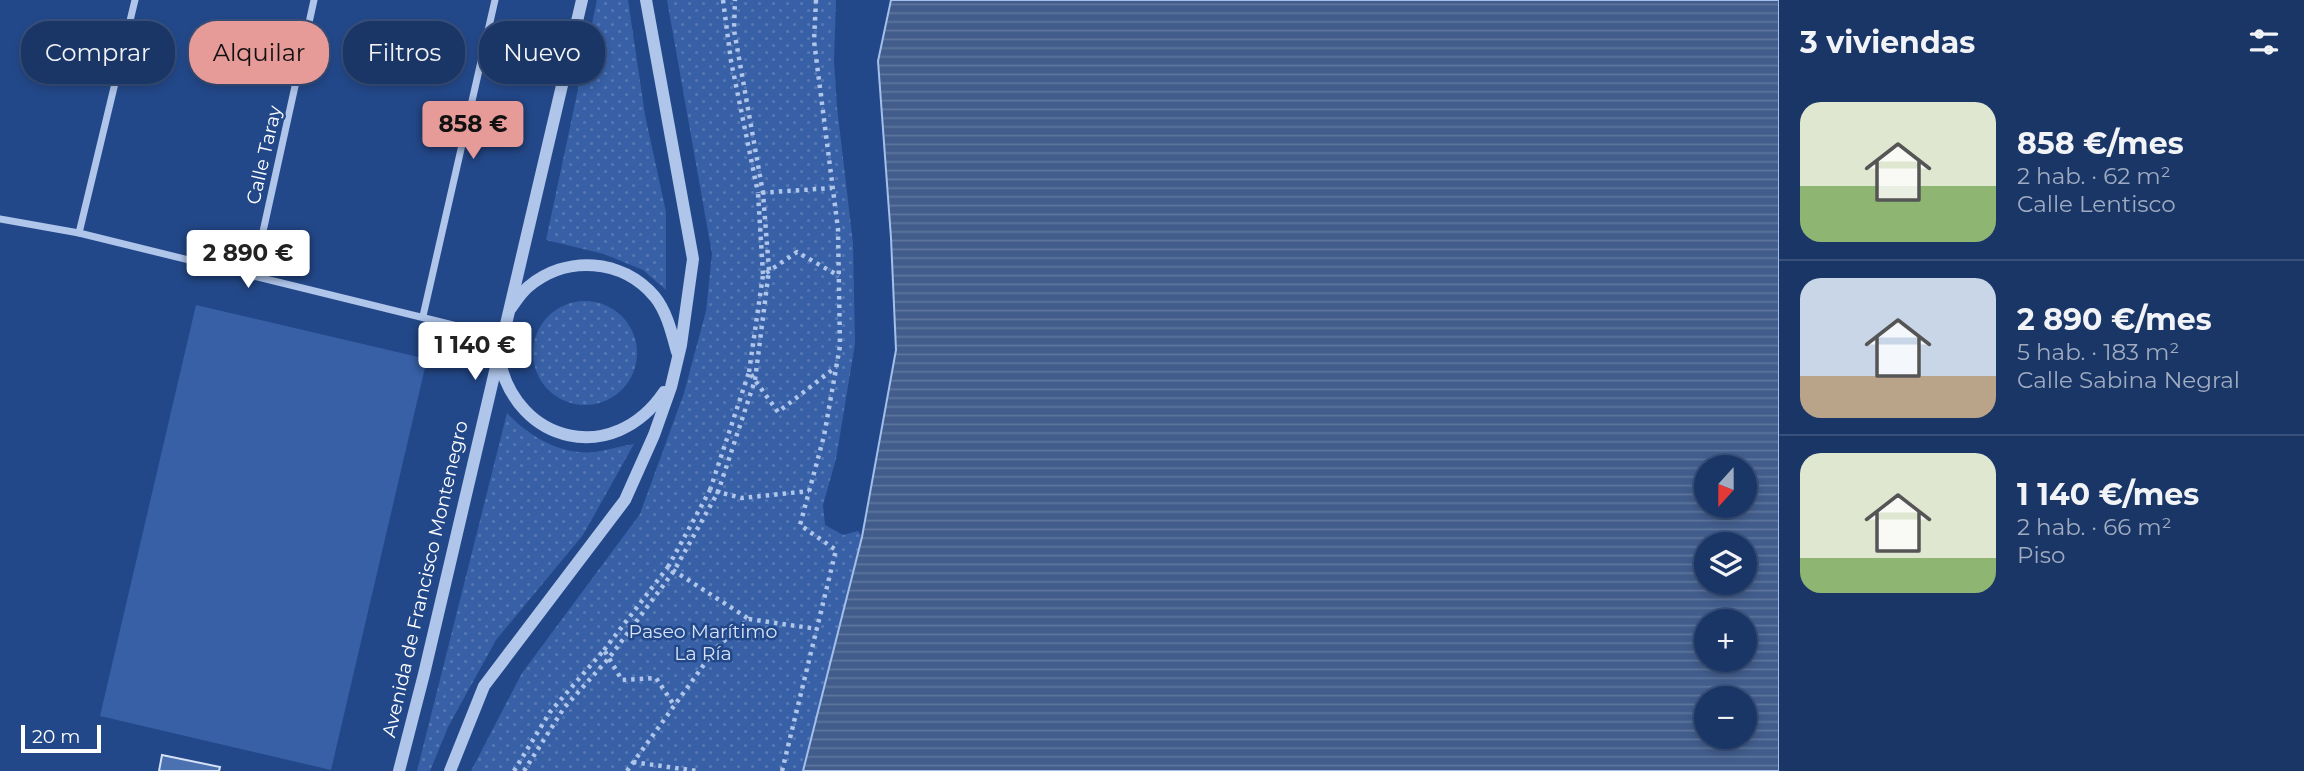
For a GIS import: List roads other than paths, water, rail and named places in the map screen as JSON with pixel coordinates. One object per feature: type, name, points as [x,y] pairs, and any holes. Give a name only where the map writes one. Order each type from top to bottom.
[{"type":"street","points":[[79,233],[135,0]]},
{"type":"street","name":"Calle Taray","points":[[253,277],[314,0]]},
{"type":"street","points":[[423,316],[495,0]]},
{"type":"street","name":"Avenida de Francisco Montenegro","points":[[399,771],[582,0]]},
{"type":"street","name":"Avenida de Francisco Montenegro","points":[[450,771],[484,687],[625,500],[654,435],[673,380],[692,259],[646,0]]},
{"type":"street","points":[[0,219],[79,233],[502,337]]},
{"type":"street","name":"Avenida de Francisco Montenegro","points":[[508,313],[525,289],[549,272],[577,264],[607,266],[634,278],[656,298],[670,324],[678,356]]},
{"type":"street","name":"Avenida de Francisco Montenegro","points":[[498,354],[512,396],[529,417],[554,432],[581,438],[609,435],[635,423],[656,404],[673,380]]},
{"type":"park label","name":"Paseo Marítimo La Ría","points":[[703,642]]}]
